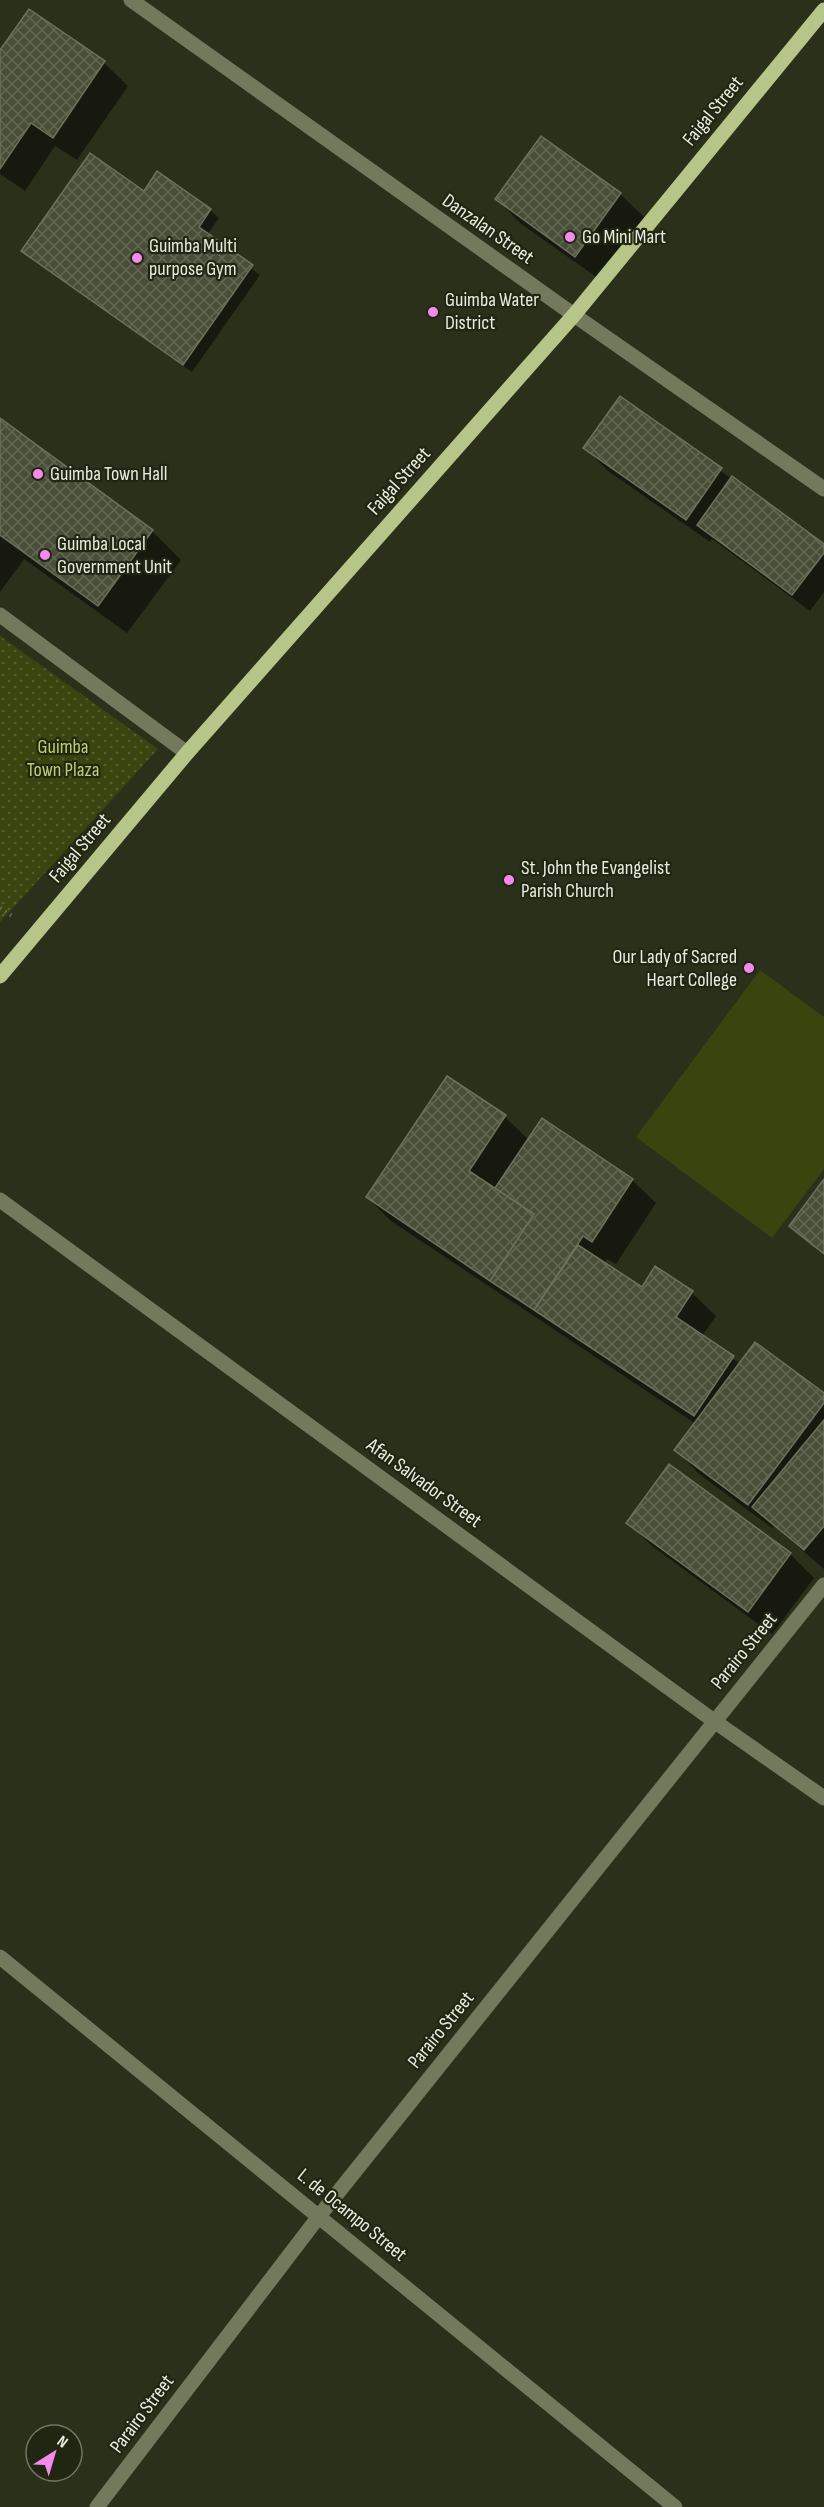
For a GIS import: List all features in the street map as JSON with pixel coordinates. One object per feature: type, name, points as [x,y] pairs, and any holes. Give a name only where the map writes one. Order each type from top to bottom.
[{"type":"main road","name":"Faigal Street","points":[[0,976],[187,753],[573,315],[824,10]]},
{"type":"street","name":"Danzalan Street","points":[[131,0],[573,315],[823,486]]},
{"type":"street","points":[[0,615],[187,753]]},
{"type":"street","name":"Afan Salvador Street","points":[[0,1200],[714,1721],[824,1798]]},
{"type":"street","name":"Parairo Street","points":[[97,2507],[320,2215],[824,1585]]},
{"type":"street","name":"L. de Ocampo Street","points":[[0,1957],[320,2215],[675,2507]]},
{"type":"green space","name":"Guimba Town Plaza","points":[[0,636],[158,749],[0,922]]},
{"type":"green space","points":[[760,970],[824,1017],[824,1169],[772,1238],[636,1137]]},
{"type":"building","points":[[29,9],[105,61],[53,138],[31,123],[0,169],[0,50]]},
{"type":"building","points":[[541,136],[621,193],[575,257],[495,199]]},
{"type":"building","name":"Guimba Multi purpose Gym","points":[[90,153],[144,191],[157,171],[211,209],[199,227],[253,265],[183,365],[21,251]]},
{"type":"building","points":[[620,396],[722,468],[686,520],[583,448]]},
{"type":"building","name":"Guimba Town Hall","points":[[0,418],[153,530],[98,606],[0,535]]},
{"type":"building","points":[[732,476],[824,544],[824,553],[792,595],[697,525]]},
{"type":"building","points":[[447,1076],[506,1115],[469,1171],[534,1214],[490,1281],[366,1197]]},
{"type":"building","points":[[542,1118],[633,1179],[592,1242],[583,1236],[534,1310],[490,1281],[534,1214],[495,1188]]},
{"type":"building","points":[[824,1179],[824,1254],[789,1226]]},
{"type":"building","points":[[578,1245],[642,1287],[655,1266],[693,1291],[676,1317],[734,1356],[694,1416],[534,1310]]},
{"type":"building","points":[[755,1342],[824,1393],[824,1403],[748,1505],[674,1450]]},
{"type":"building","points":[[824,1420],[824,1526],[804,1550],[752,1507]]},
{"type":"building","points":[[669,1464],[791,1553],[748,1612],[626,1523]]},
{"type":"place","name":"Go Mini Mart","points":[[570,237]]},
{"type":"place","name":"Guimba Multi purpose Gym","points":[[137,258]]},
{"type":"place","name":"Guimba Water District","points":[[433,312]]},
{"type":"place","name":"Guimba Town Hall","points":[[38,474]]},
{"type":"place","name":"Guimba Local Government Unit","points":[[45,555]]},
{"type":"place","name":"St. John the Evangelist Parish Church","points":[[509,880]]},
{"type":"place","name":"Our Lady of Sacred Heart College","points":[[749,968]]}]
